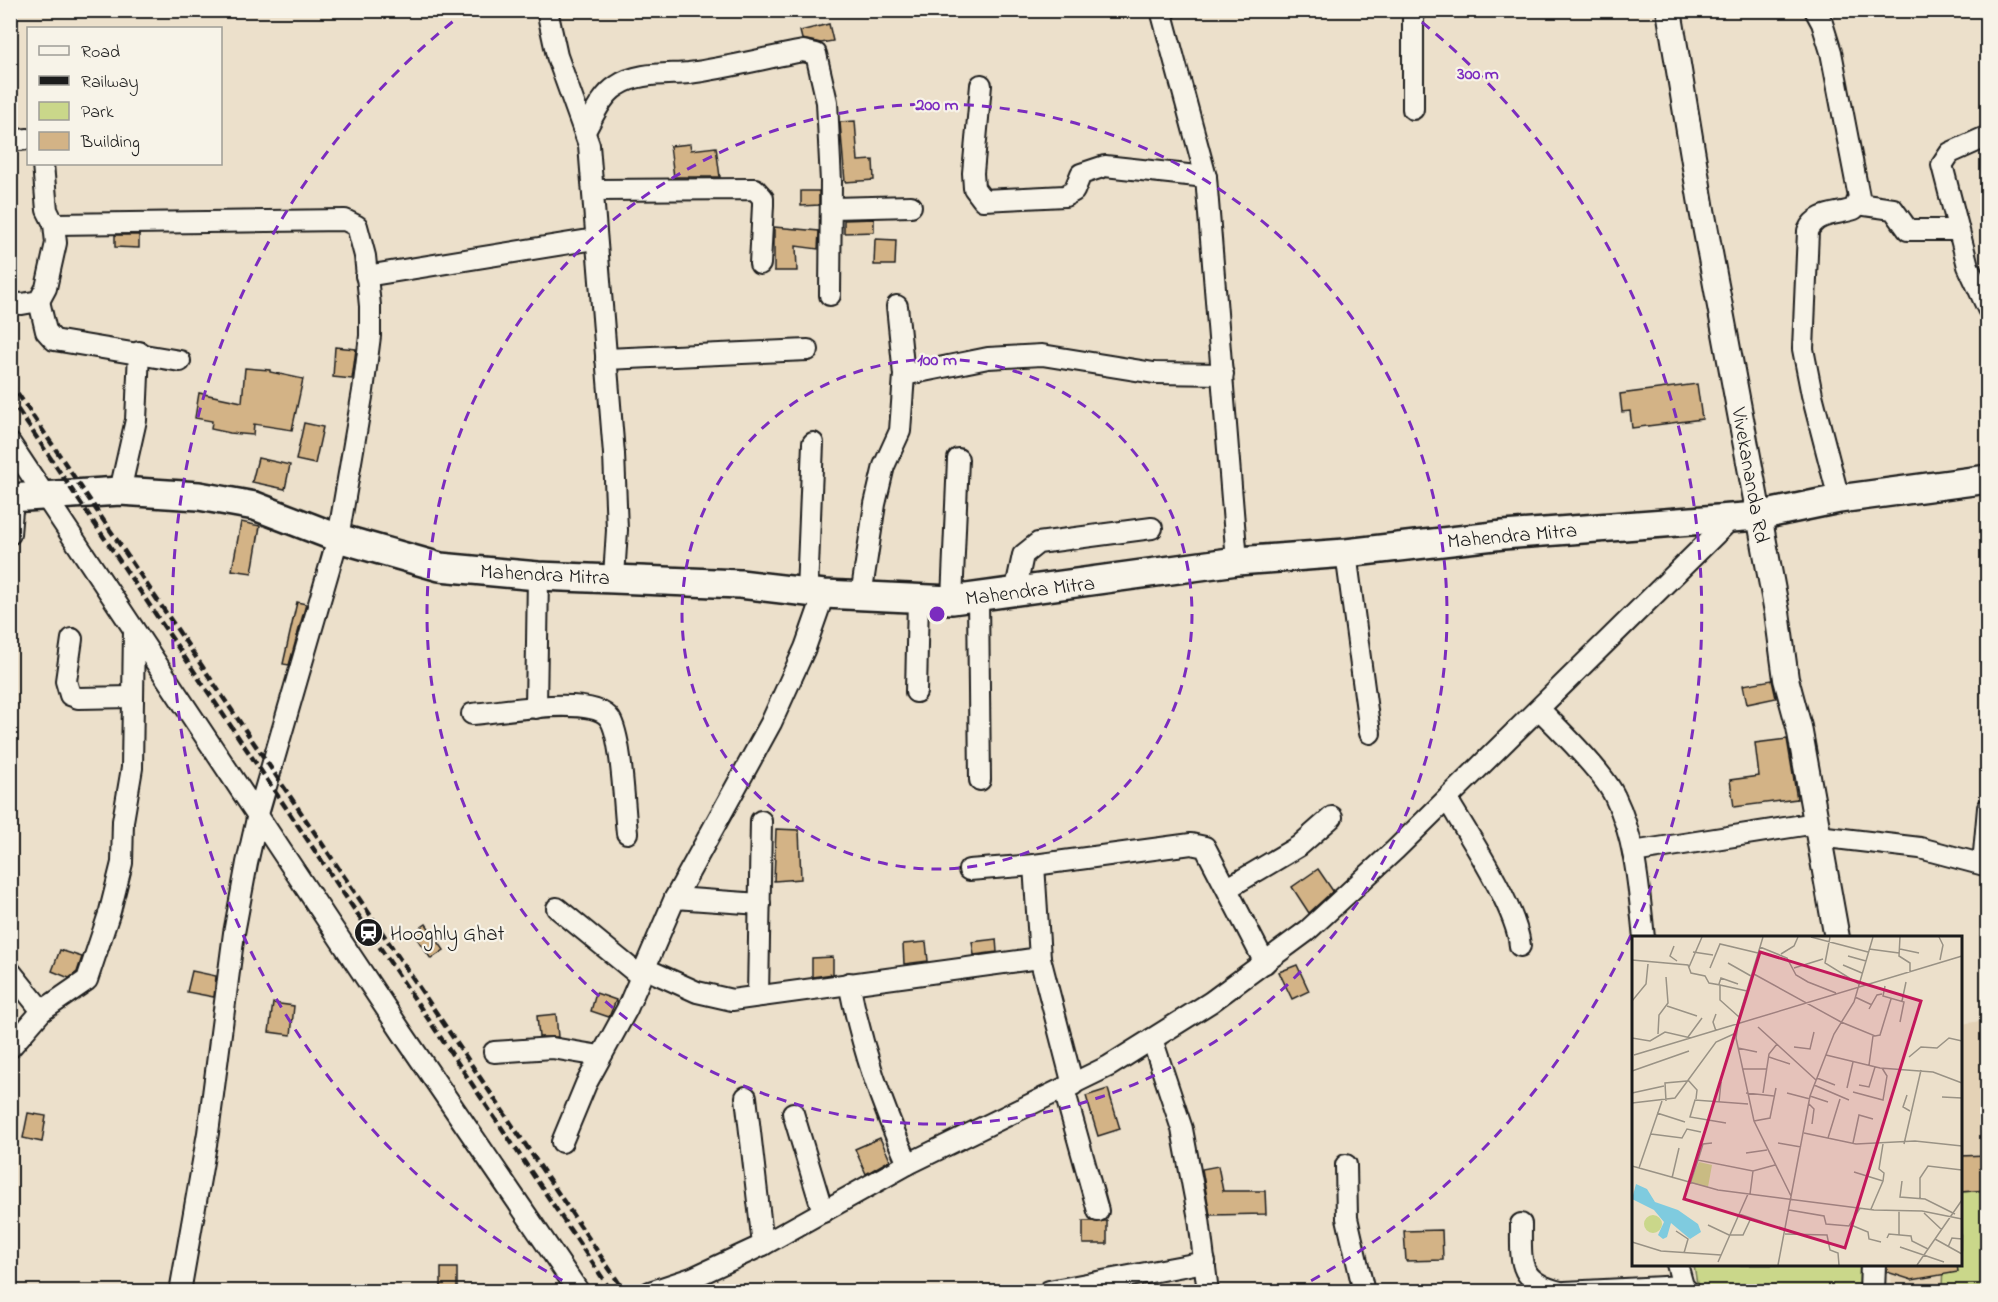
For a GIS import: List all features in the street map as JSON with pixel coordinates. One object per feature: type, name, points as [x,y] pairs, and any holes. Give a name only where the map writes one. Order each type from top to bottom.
[{"type":"main road","name":"Mahendra Mitra","points":[[12,498],[120,490],[199,496],[255,506],[338,538],[440,567],[538,576],[740,584],[815,593],[952,600],[1237,561],[1346,553],[1503,535],[1745,517],[1839,499],[1988,479]]},
{"type":"street","points":[[547,10],[560,66],[585,131],[593,190],[616,490],[614,578]]},
{"type":"street","points":[[1161,10],[1206,177],[1237,561]]},
{"type":"street","points":[[1413,10],[1413,109]]},
{"type":"street","name":"Vivekananda Rd","points":[[1669,10],[1702,210],[1745,517],[1777,612],[1786,679],[1799,728],[1837,936]]},
{"type":"street","points":[[1815,10],[1822,23],[1831,52],[1858,178],[1858,204]]},
{"type":"street","points":[[585,131],[600,104],[616,86],[629,81],[645,76],[690,73],[803,51],[812,52],[819,61],[826,102],[833,208],[830,295]]},
{"type":"street","points":[[981,85],[973,173],[974,188],[983,200],[1065,196],[1074,191],[1081,174],[1105,166],[1206,177]]},
{"type":"street","points":[[1988,136],[1950,153],[1944,158],[1942,165],[1968,266],[1988,309]]},
{"type":"street","points":[[10,141],[27,140]]},
{"type":"street","points":[[43,165],[47,210],[54,224],[56,243],[46,288],[39,302],[46,331],[54,340],[138,352],[180,361]]},
{"type":"street","points":[[593,190],[744,187],[755,189],[763,198],[760,264]]},
{"type":"street","points":[[1839,499],[1803,349],[1808,231],[1811,223],[1849,211],[1858,204],[1893,209],[1908,230],[1958,230]]},
{"type":"street","points":[[833,208],[911,206]]},
{"type":"street","points":[[54,224],[352,221],[361,234],[366,276],[370,336],[338,538],[258,814],[234,933],[208,1133],[180,1292]]},
{"type":"street","points":[[366,276],[595,239]]},
{"type":"street","points":[[10,303],[39,302]]},
{"type":"street","points":[[861,596],[875,504],[884,466],[900,431],[904,375],[897,306]]},
{"type":"street","points":[[606,359],[808,351]]},
{"type":"street","points":[[120,490],[136,420],[138,352]]},
{"type":"street","points":[[904,375],[988,358],[1042,355],[1154,373],[1223,374]]},
{"type":"street","points":[[10,443],[403,1034],[579,1292]]},
{"type":"street","points":[[562,1142],[600,1056],[627,1009],[675,898],[771,723],[805,648],[815,593],[813,443]]},
{"type":"street","points":[[952,600],[958,459]]},
{"type":"street","points":[[10,534],[12,498]]},
{"type":"street","points":[[654,1291],[692,1278],[763,1245],[908,1164],[1068,1087],[1211,1002],[1307,931],[1539,709],[1745,517]]},
{"type":"street","points":[[1015,593],[1023,555],[1038,543],[1152,528]]},
{"type":"street","points":[[1346,553],[1370,733]]},
{"type":"street","points":[[536,708],[538,576]]},
{"type":"street","points":[[916,692],[918,598]]},
{"type":"street","points":[[978,598],[980,780]]},
{"type":"street","points":[[10,1048],[42,1011],[87,980],[110,911],[122,863],[123,821],[132,768],[135,718],[132,697],[134,630]]},
{"type":"street","points":[[72,639],[66,681],[70,695],[78,698],[132,697]]},
{"type":"street","points":[[472,714],[536,708],[593,707],[603,711],[610,718],[616,736],[627,833]]},
{"type":"street","points":[[1539,709],[1568,738],[1615,795],[1633,852],[1644,936]]},
{"type":"street","points":[[1447,799],[1494,881],[1519,933],[1520,946]]},
{"type":"street","points":[[1633,852],[1817,830],[1920,848],[1985,865],[1988,808]]},
{"type":"street","points":[[1228,888],[1299,846],[1332,817]]},
{"type":"street","points":[[759,996],[761,821]]},
{"type":"street","points":[[969,870],[1034,865],[1191,844],[1205,847],[1265,963]]},
{"type":"street","points":[[1034,865],[1040,958],[1098,1211]]},
{"type":"street","points":[[675,898],[760,904]]},
{"type":"street","points":[[557,908],[642,972],[716,998],[732,1000],[1040,958]]},
{"type":"street","points":[[10,971],[42,1011]]},
{"type":"street","points":[[849,983],[871,1076],[908,1164]]},
{"type":"street","points":[[1152,1039],[1182,1129],[1208,1292]]},
{"type":"street","points":[[494,1052],[552,1048],[600,1056]]},
{"type":"street","points":[[746,1097],[763,1245]]},
{"type":"street","points":[[793,1113],[823,1212]]},
{"type":"street","points":[[1346,1165],[1349,1226],[1365,1292]]},
{"type":"street","points":[[1521,1224],[1521,1261],[1524,1271],[1539,1284],[1560,1292]]},
{"type":"street","points":[[1049,1291],[1205,1262]]},
{"type":"street","points":[[1565,1292],[1686,1289],[1678,1266]]},
{"type":"street","points":[[1872,1292],[1873,1266]]},
{"type":"shaded area","points":[[1987,1020],[1987,1291],[1948,1291],[1924,1286],[1891,1289],[1890,1266],[1962,1266],[1962,1024]]},
{"type":"green space","points":[[1987,1191],[1987,1291],[1942,1289],[1943,1266],[1962,1266],[1962,1192]]},
{"type":"green space","points":[[1694,1266],[1866,1266],[1869,1290],[1704,1291],[1697,1284]]},
{"type":"building","points":[[829,24],[833,41],[821,43],[802,39],[800,31]]},
{"type":"building","points":[[855,121],[858,161],[873,160],[874,180],[845,182],[840,122]]},
{"type":"building","points":[[690,144],[691,150],[716,147],[720,177],[674,177],[670,146]]},
{"type":"building","points":[[801,191],[819,191],[819,205],[801,206]]},
{"type":"building","points":[[874,219],[874,232],[844,233],[844,220]]},
{"type":"building","points":[[774,227],[819,231],[818,249],[796,246],[797,271],[774,271]]},
{"type":"building","points":[[115,235],[139,235],[139,248],[115,247]]},
{"type":"building","points":[[875,239],[896,240],[895,265],[874,265]]},
{"type":"building","points":[[335,347],[356,349],[352,379],[333,377]]},
{"type":"building","points":[[245,368],[270,370],[270,372],[303,379],[292,430],[254,424],[253,435],[230,433],[211,429],[212,421],[195,418],[199,393],[242,402]]},
{"type":"building","points":[[1697,384],[1702,419],[1632,428],[1630,411],[1622,412],[1620,394]]},
{"type":"building","points":[[304,423],[323,427],[315,464],[296,460]]},
{"type":"building","points":[[258,458],[290,465],[285,489],[252,482]]},
{"type":"building","points":[[241,522],[260,526],[252,573],[232,570]]},
{"type":"building","points":[[297,602],[306,604],[289,665],[283,664]]},
{"type":"building","points":[[1772,680],[1776,698],[1747,704],[1743,685]]},
{"type":"building","points":[[1787,739],[1797,799],[1734,807],[1730,780],[1759,776],[1755,743]]},
{"type":"building","points":[[776,829],[799,830],[801,879],[774,881]]},
{"type":"building","points":[[1318,869],[1333,891],[1309,913],[1292,887]]},
{"type":"building","points":[[426,924],[444,950],[431,959],[413,933]]},
{"type":"building","points":[[996,939],[997,952],[974,955],[972,942]]},
{"type":"building","points":[[926,942],[928,961],[904,964],[903,944]]},
{"type":"building","points":[[60,950],[82,957],[77,972],[69,978],[52,971]]},
{"type":"building","points":[[833,957],[833,974],[812,977],[812,958]]},
{"type":"building","points":[[1297,965],[1309,991],[1292,999],[1279,972]]},
{"type":"building","points":[[192,971],[216,976],[214,997],[187,992]]},
{"type":"building","points":[[596,993],[616,1000],[609,1017],[591,1011]]},
{"type":"building","points":[[273,1003],[294,1006],[291,1035],[269,1032]]},
{"type":"building","points":[[556,1014],[558,1037],[539,1037],[537,1016]]},
{"type":"building","points":[[1108,1089],[1120,1129],[1098,1136],[1086,1096]]},
{"type":"building","points":[[28,1113],[46,1116],[42,1142],[23,1138]]},
{"type":"building","points":[[880,1138],[890,1160],[866,1174],[855,1149]]},
{"type":"building","points":[[1988,1155],[1988,1190],[1962,1192],[1962,1156]]},
{"type":"building","points":[[1218,1166],[1223,1191],[1265,1191],[1266,1214],[1210,1215],[1202,1169]]},
{"type":"building","points":[[1083,1221],[1107,1221],[1107,1244],[1083,1244]]},
{"type":"building","points":[[1442,1230],[1443,1260],[1406,1261],[1404,1231]]},
{"type":"building","points":[[1887,1266],[1957,1266],[1958,1272],[1912,1280],[1887,1272]]},
{"type":"building","points":[[441,1268],[457,1268],[457,1292],[441,1292]]},
{"type":"railway","points":[[10,382],[625,1292]]},
{"type":"railway","points":[[10,398],[612,1292]]},
{"type":"place","name":"Hooghly Ghat","points":[[369,933]]}]
